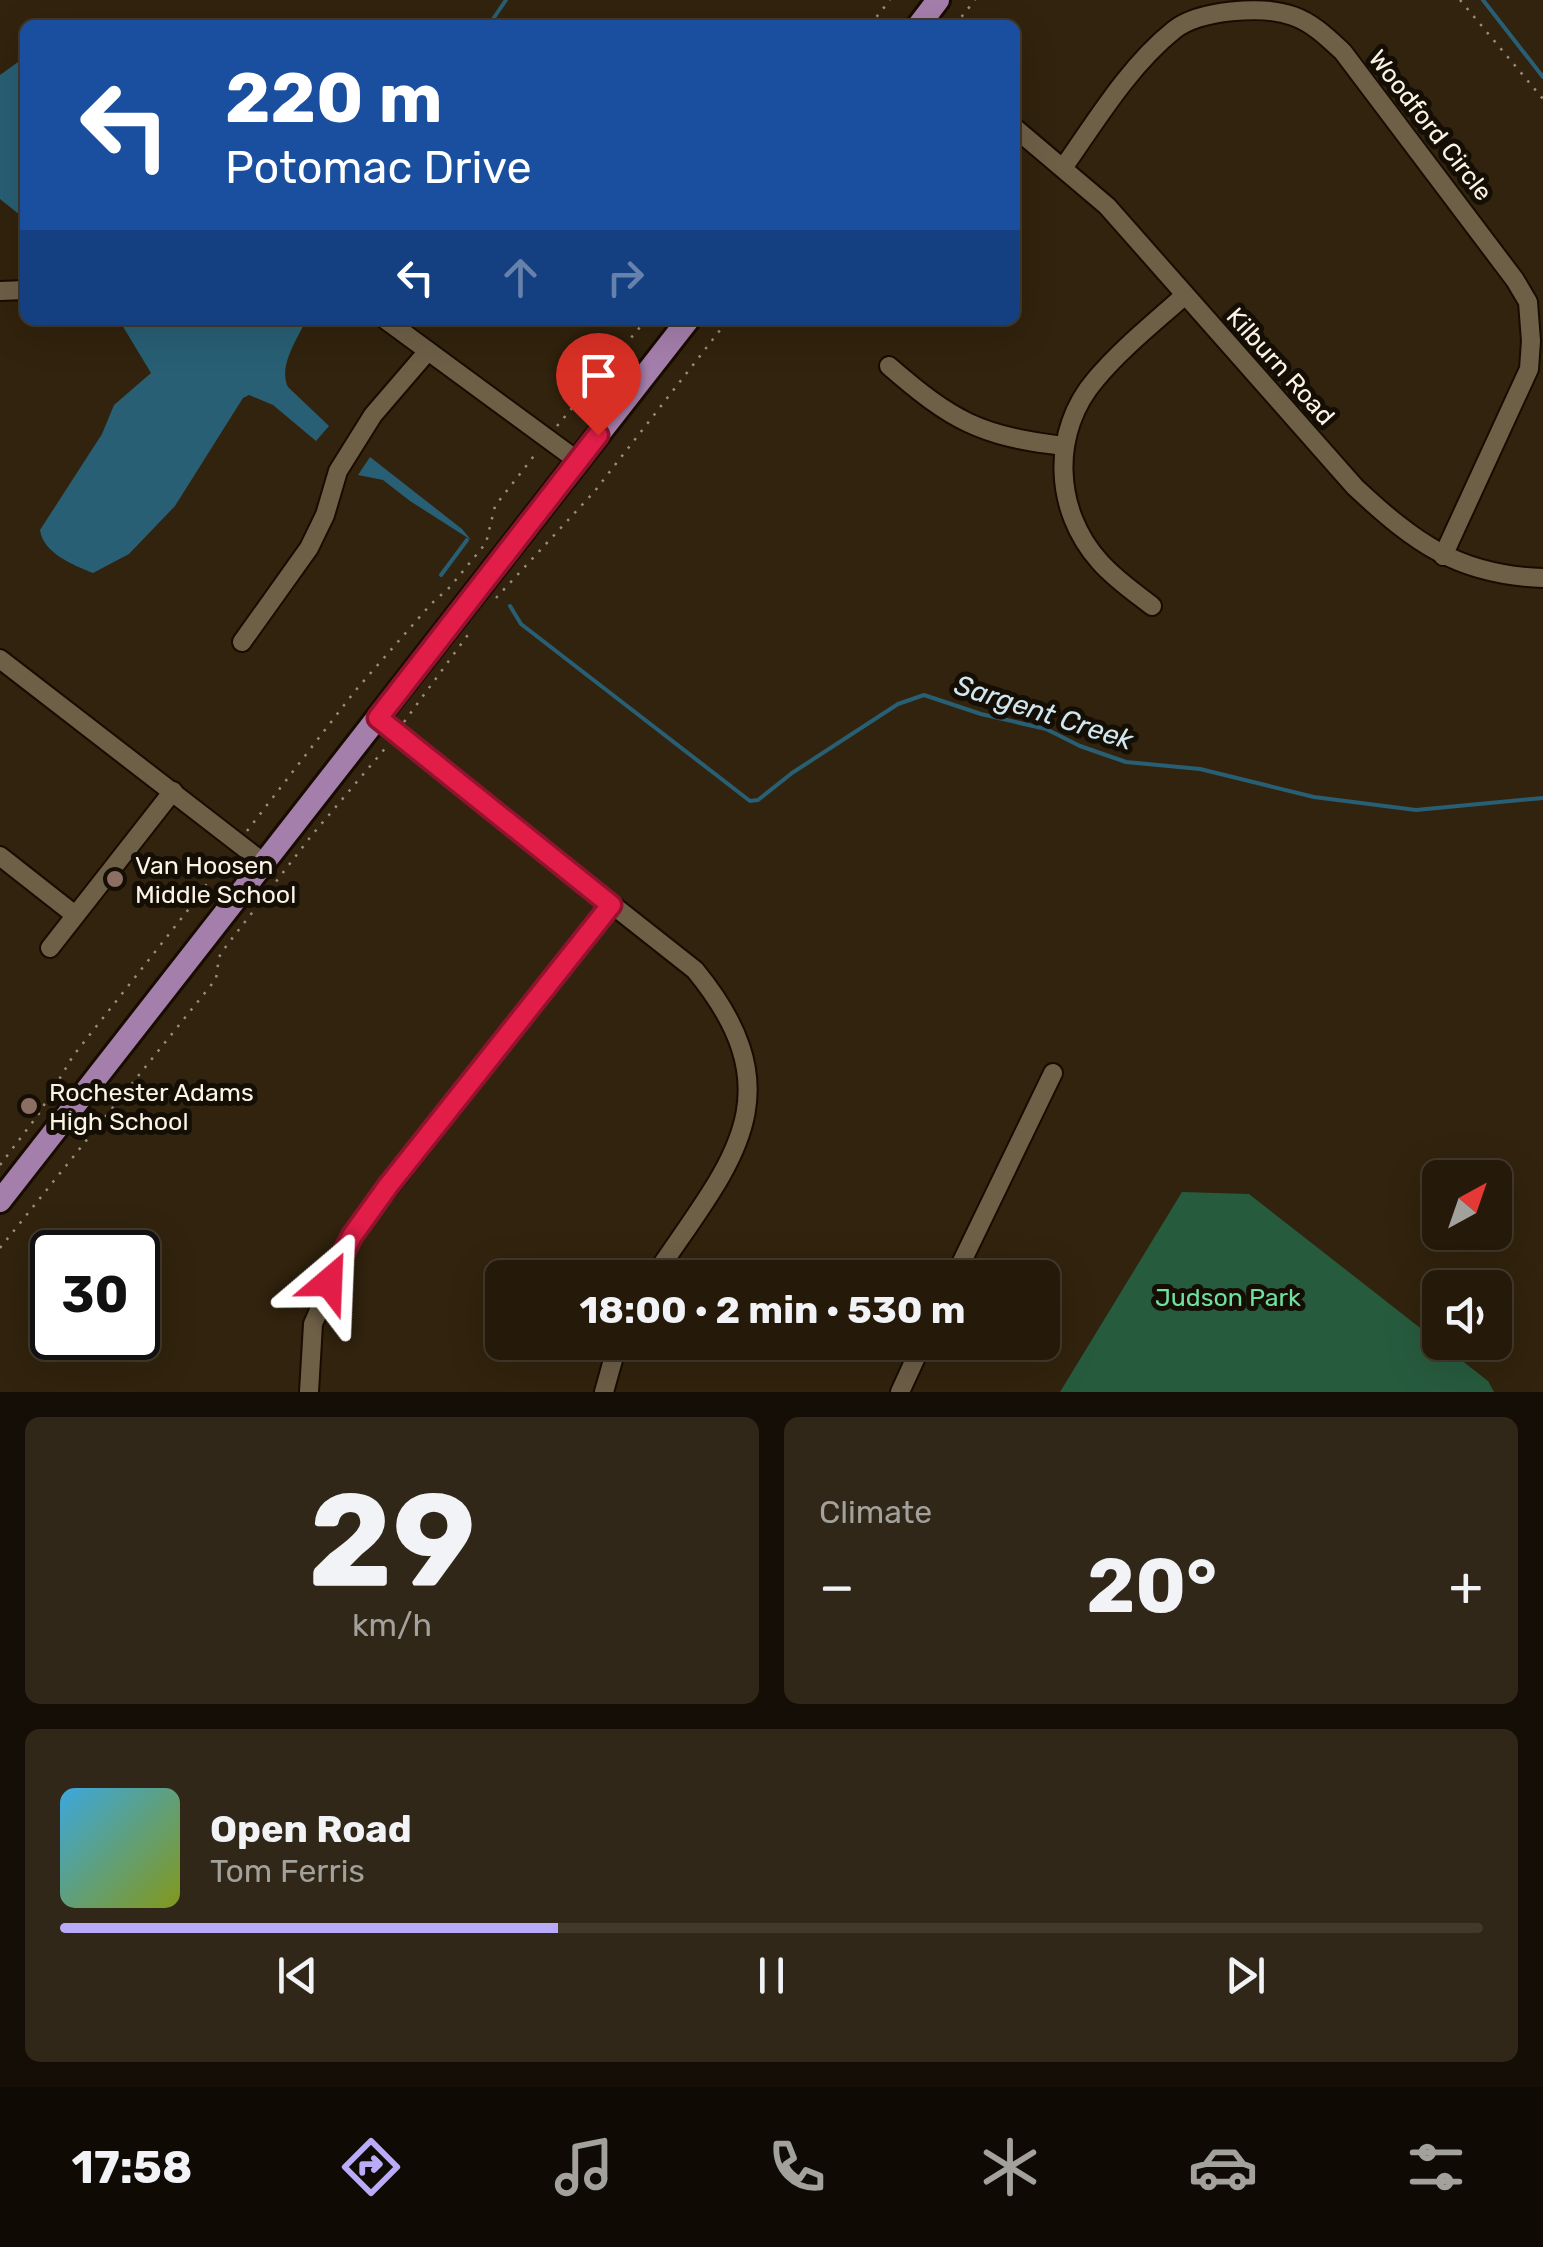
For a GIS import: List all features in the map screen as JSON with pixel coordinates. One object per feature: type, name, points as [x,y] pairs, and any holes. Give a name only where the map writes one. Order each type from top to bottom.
[{"type":"main road","points":[[923,20],[938,0]]},
{"type":"main road","points":[[0,1201],[684,325]]},
{"type":"street","name":"Woodford Circle","points":[[1063,168],[1124,84],[1178,27],[1240,10],[1277,12],[1294,16],[1321,32],[1343,52],[1480,230],[1528,302],[1531,341],[1525,380],[1443,556]]},
{"type":"street","name":"Kilburn Road","points":[[1020,132],[1108,206],[1354,487],[1412,537],[1443,556],[1498,575],[1543,578]]},
{"type":"street","points":[[1152,606],[1097,559],[1076,522],[1061,459],[1068,424],[1094,380],[1185,294]]},
{"type":"street","points":[[393,325],[578,461]]},
{"type":"street","points":[[242,642],[309,548],[325,515],[338,471],[372,415],[428,351]]},
{"type":"street","points":[[889,366],[934,405],[958,419],[1012,440],[1064,446]]},
{"type":"street","points":[[0,658],[264,864]]},
{"type":"street","points":[[378,718],[695,970],[713,992],[740,1043],[750,1102],[740,1141],[725,1174],[665,1260]]},
{"type":"street","points":[[50,948],[174,791]]},
{"type":"street","points":[[0,856],[75,915]]},
{"type":"street","points":[[309,1392],[313,1324],[352,1236],[611,905]]},
{"type":"street","points":[[963,1260],[1053,1073]]},
{"type":"street","points":[[604,1392],[613,1360]]},
{"type":"street","points":[[900,1392],[915,1360]]},
{"type":"path","points":[[874,20],[890,0]]},
{"type":"path","points":[[959,20],[975,0]]},
{"type":"path","points":[[1460,0],[1543,99]]},
{"type":"path","points":[[555,429],[642,325]]},
{"type":"path","points":[[492,602],[594,492],[724,325]]},
{"type":"path","points":[[247,830],[355,691],[486,543],[495,506],[541,446]]},
{"type":"path","points":[[408,716],[469,632]]},
{"type":"path","points":[[0,1248],[216,979],[224,949],[387,746]]},
{"type":"path","points":[[0,1166],[38,1115],[74,1056],[228,853]]},
{"type":"green space","name":"Judson Park","points":[[1182,1192],[1249,1194],[1422,1329],[1422,1360],[1461,1360],[1488,1381],[1494,1392],[1060,1392]]},
{"type":"water","points":[[20,61],[20,215],[0,199],[0,75]]},
{"type":"water","points":[[122,325],[304,325],[285,370],[288,387],[329,426],[316,441],[273,405],[249,395],[243,398],[175,506],[129,554],[93,573],[53,552],[40,530],[102,434],[114,405],[151,373]]},
{"type":"water","points":[[370,457],[471,540],[383,480],[358,475]]},
{"type":"waterway","points":[[492,20],[506,0]]},
{"type":"waterway","points":[[1483,0],[1543,77]]},
{"type":"waterway","points":[[441,575],[467,540]]},
{"type":"waterway","name":"Sargent Creek","points":[[510,606],[521,624],[750,801],[758,800],[792,773],[898,704],[924,695],[981,714],[1046,729],[1126,762],[1200,769],[1314,797],[1416,810],[1543,798]]},
{"type":"place","name":"Van Hoosen Middle School","points":[[115,879]]},
{"type":"place","name":"Rochester Adams High School","points":[[29,1106]]},
{"type":"route","points":[[329,1282],[352,1236],[388,1186],[611,905],[378,718],[598,435]]}]
